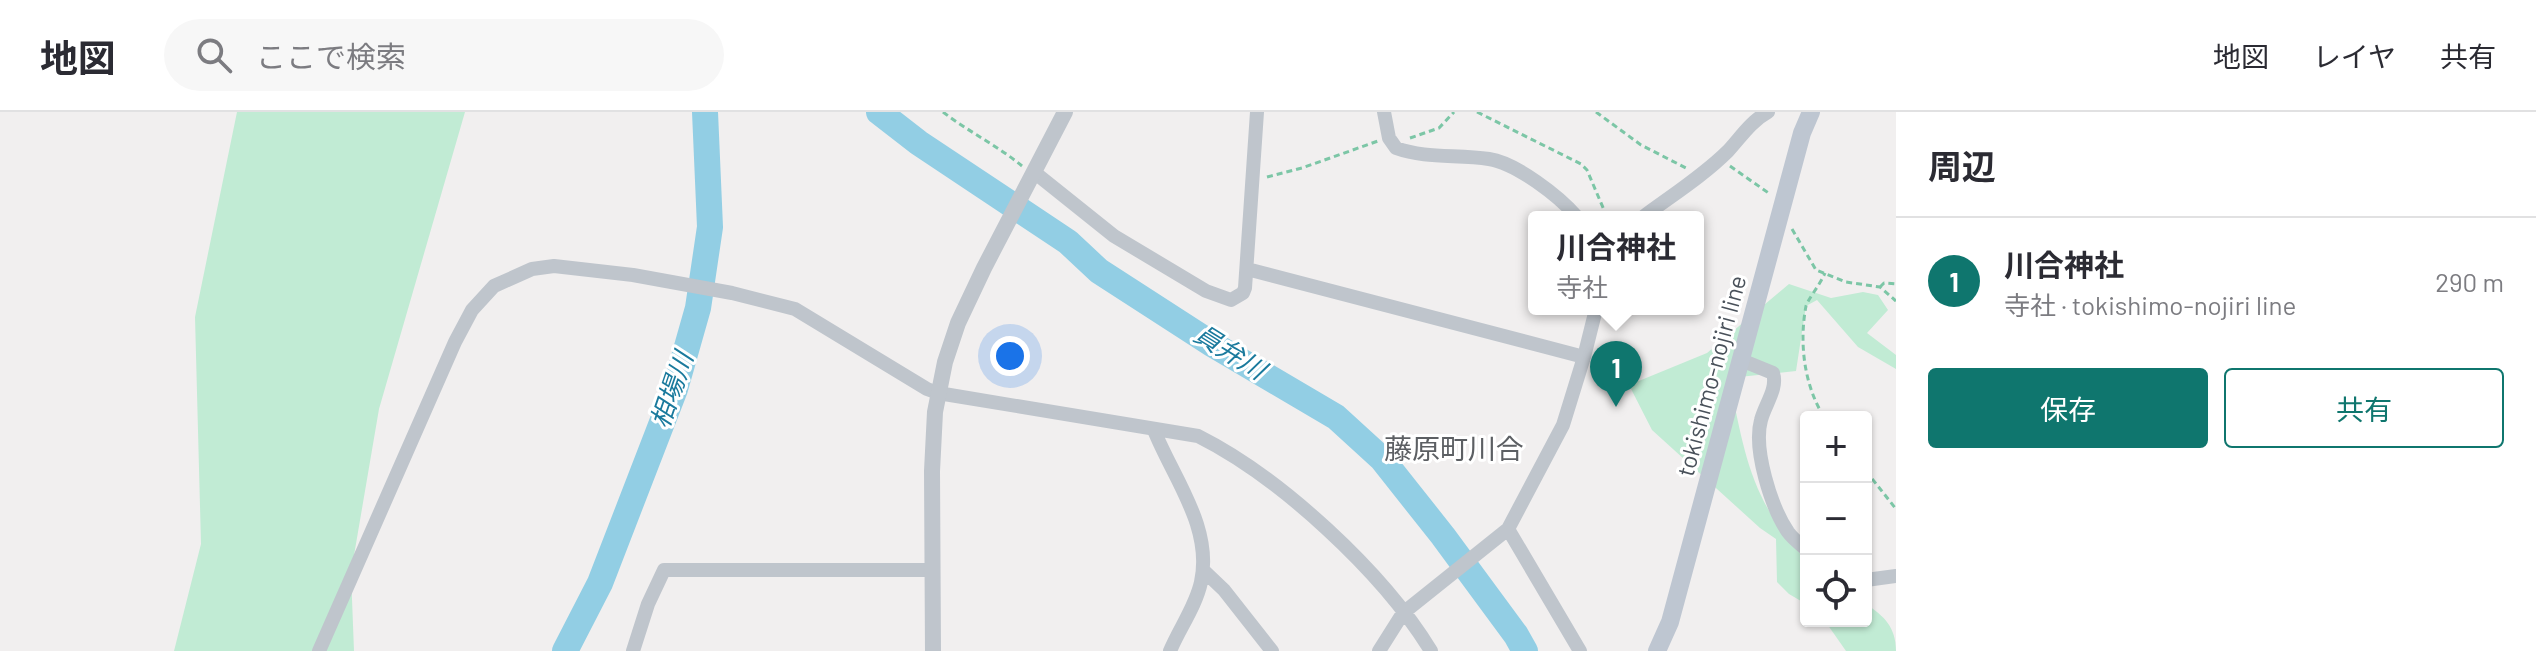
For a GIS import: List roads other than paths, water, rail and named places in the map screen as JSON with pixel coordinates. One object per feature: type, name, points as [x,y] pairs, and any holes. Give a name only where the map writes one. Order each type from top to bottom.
[{"type":"main road","name":"tokishimo-nojiri line","points":[[1657,651],[1670,622],[1802,133],[1811,112]]},
{"type":"street","points":[[933,651],[932,471],[938,393],[945,362],[958,323],[984,268],[1065,112]]},
{"type":"street","points":[[1032,175],[1114,236],[1214,295],[1231,300],[1243,293],[1247,269],[1257,112]]},
{"type":"street","points":[[1384,112],[1390,140],[1396,148],[1445,158],[1496,161],[1549,192],[1572,211]]},
{"type":"street","points":[[1651,211],[1697,177],[1765,113]]},
{"type":"street","points":[[319,651],[455,342],[480,299],[505,279],[545,267],[633,275],[784,306],[806,315],[938,393],[1198,436],[1230,454],[1314,517],[1406,611],[1431,651]]},
{"type":"street","points":[[1247,269],[1584,357]]},
{"type":"street","points":[[1379,651],[1406,611],[1504,531],[1563,425],[1594,315]]},
{"type":"street","points":[[1741,360],[1773,373],[1776,383],[1760,422],[1761,456],[1773,502],[1789,533],[1800,543]]},
{"type":"street","points":[[1154,430],[1197,523],[1203,570],[1201,585],[1170,651]]},
{"type":"street","points":[[1504,531],[1580,651]]},
{"type":"street","points":[[633,651],[648,604],[664,570],[933,570]]},
{"type":"street","points":[[1203,570],[1224,590],[1272,651]]},
{"type":"street","points":[[1872,579],[1896,576]]},
{"type":"waterway","name":"相場川","points":[[565,651],[600,583],[675,389],[698,308],[710,227],[705,112]]},
{"type":"waterway","name":"員弁川","points":[[879,112],[919,143],[1068,242],[1099,271],[1212,344],[1336,417],[1382,459],[1443,536],[1525,651]]},
{"type":"place","name":"川合神社","points":[[1616,407]]},
{"type":"district","name":"藤原町川合","points":[[1454,449]]}]
